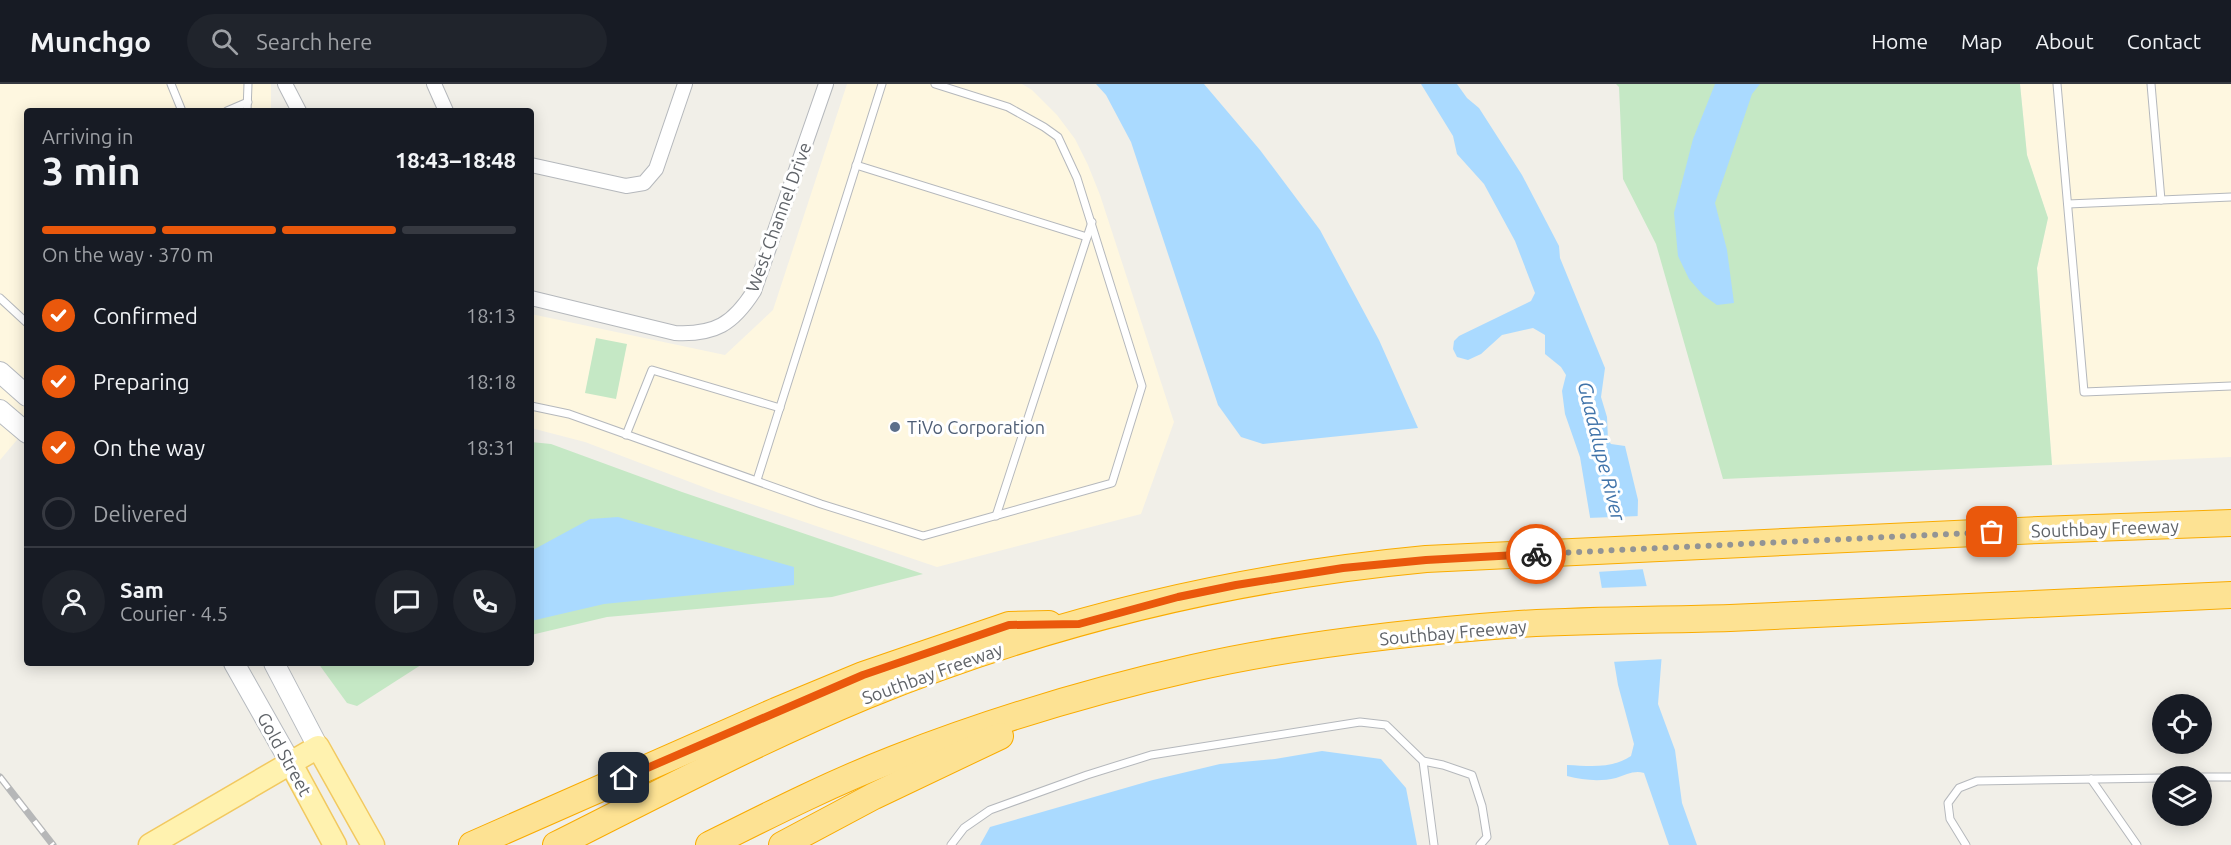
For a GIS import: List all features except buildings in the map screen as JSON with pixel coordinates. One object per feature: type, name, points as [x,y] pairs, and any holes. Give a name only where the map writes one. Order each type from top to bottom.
[{"type":"highway","name":"Southbay Freeway","points":[[556,845],[745,749],[866,696],[969,657],[1178,597],[1283,577],[1383,564],[1504,555],[2231,523]]},
{"type":"highway","name":"Southbay Freeway","points":[[709,845],[780,809],[891,760],[996,722],[1096,692],[1196,668],[1300,648],[1409,634],[1520,624],[1729,618],[2231,595]]},
{"type":"highway","points":[[472,845],[776,711],[930,651],[1009,625],[1079,624]]},
{"type":"highway","points":[[782,845],[885,791],[1096,692]]},
{"type":"main road","points":[[0,372],[24,393]]},
{"type":"main road","points":[[0,410],[24,430]]},
{"type":"main road","name":"Gold Street","points":[[236,666],[335,845]]},
{"type":"main road","name":"Gold Street","points":[[276,666],[373,845]]},
{"type":"main road","points":[[150,845],[318,747]]},
{"type":"street","points":[[285,84],[297,108]]},
{"type":"street","points":[[434,84],[445,108]]},
{"type":"street","points":[[534,166],[627,186],[645,183],[656,169],[685,84]]},
{"type":"street","name":"West Channel Drive","points":[[534,299],[675,333],[694,334],[712,330],[726,323],[742,310],[754,291],[826,84]]},
{"type":"lane","points":[[171,84],[181,108]]},
{"type":"lane","points":[[247,108],[248,84]]},
{"type":"lane","points":[[757,480],[882,84]]},
{"type":"lane","points":[[534,407],[569,414],[821,504],[923,536],[1112,483],[1142,386],[1077,178],[1058,137],[1044,127],[1008,107],[935,84]]},
{"type":"lane","points":[[2057,84],[2084,392],[2231,386]]},
{"type":"lane","points":[[2151,84],[2161,200]]},
{"type":"lane","points":[[234,108],[248,102]]},
{"type":"lane","points":[[856,165],[1087,237]]},
{"type":"lane","points":[[2068,204],[2231,197]]},
{"type":"lane","points":[[996,516],[1092,222]]},
{"type":"lane","points":[[0,298],[24,320]]},
{"type":"lane","points":[[626,435],[652,370],[780,408]]},
{"type":"lane","points":[[951,845],[964,828],[990,810],[1151,755],[1360,722],[1386,725],[1423,761],[1443,765],[1472,776],[1482,806],[1487,837],[1480,845]]},
{"type":"lane","points":[[1423,761],[1434,845]]},
{"type":"lane","points":[[2212,777],[2231,777]]},
{"type":"lane","points":[[1966,845],[1950,819],[1948,803],[1959,788],[1977,781],[2152,778]]},
{"type":"lane","points":[[2091,779],[2137,845]]},
{"type":"shaded area","points":[[0,84],[271,84],[271,108],[24,108],[24,432],[0,460]]},
{"type":"shaded area","points":[[847,84],[1022,84],[1032,90],[1057,115],[1075,139],[1088,165],[1100,195],[1174,422],[1141,514],[937,567],[719,493],[585,442],[534,429],[534,315],[725,355],[773,310]]},
{"type":"shaded area","points":[[2020,84],[2231,84],[2231,457],[2052,465],[2037,268],[2048,218],[2027,155]]},
{"type":"green space","points":[[1616,84],[2020,84],[2027,155],[2048,218],[2037,268],[2052,465],[1723,479],[1656,244],[1623,179],[1619,87]]},
{"type":"green space","points":[[596,338],[627,344],[616,399],[585,393]]},
{"type":"green space","points":[[534,442],[551,444],[682,492],[923,574],[832,597],[607,617],[534,634]]},
{"type":"green space","points":[[320,666],[419,666],[357,706],[347,703]]},
{"type":"water","points":[[1096,84],[1204,84],[1260,150],[1320,230],[1379,340],[1418,428],[1263,444],[1241,437],[1218,405],[1131,142],[1106,95]]},
{"type":"water","name":"Guadalupe River","points":[[1421,84],[1457,84],[1467,98],[1479,108],[1522,175],[1559,246],[1560,258],[1605,368],[1601,397],[1607,417],[1608,440],[1611,444],[1625,446],[1638,500],[1637,544],[1662,653],[1658,704],[1675,750],[1682,803],[1697,845],[1669,845],[1644,773],[1633,772],[1616,778],[1597,780],[1567,776],[1567,765],[1600,766],[1616,763],[1631,756],[1634,744],[1618,685],[1580,457],[1565,414],[1562,391],[1566,375],[1561,367],[1545,354],[1545,335],[1533,328],[1502,335],[1481,354],[1468,360],[1457,357],[1453,349],[1454,341],[1459,336],[1531,301],[1535,293],[1515,241],[1484,184],[1457,154],[1453,136]]},
{"type":"water","points":[[1715,84],[1760,84],[1752,94],[1715,203],[1727,250],[1734,303],[1717,305],[1703,295],[1689,279],[1678,256],[1674,213],[1693,139]]},
{"type":"water","points":[[618,517],[794,567],[794,585],[604,604],[534,620],[534,549],[590,519]]},
{"type":"water","points":[[1322,751],[1381,759],[1406,788],[1417,845],[980,845],[990,827],[1153,780],[1220,764],[1275,759]]},
{"type":"pier","points":[[1640,516],[1640,543],[1646,569],[1596,572],[1587,518]]},
{"type":"pier","points":[[1649,586],[1665,659],[1611,662],[1599,588]]},
{"type":"railway","points":[[0,777],[53,845]]},
{"type":"way so far","points":[[1536,554],[1992,532]]},
{"type":"place","name":"TiVo Corporation","points":[[895,427]]},
{"type":"route","points":[[624,778],[863,675],[1009,625],[1079,624],[1178,597],[1343,568],[1426,560],[1536,554]]}]
